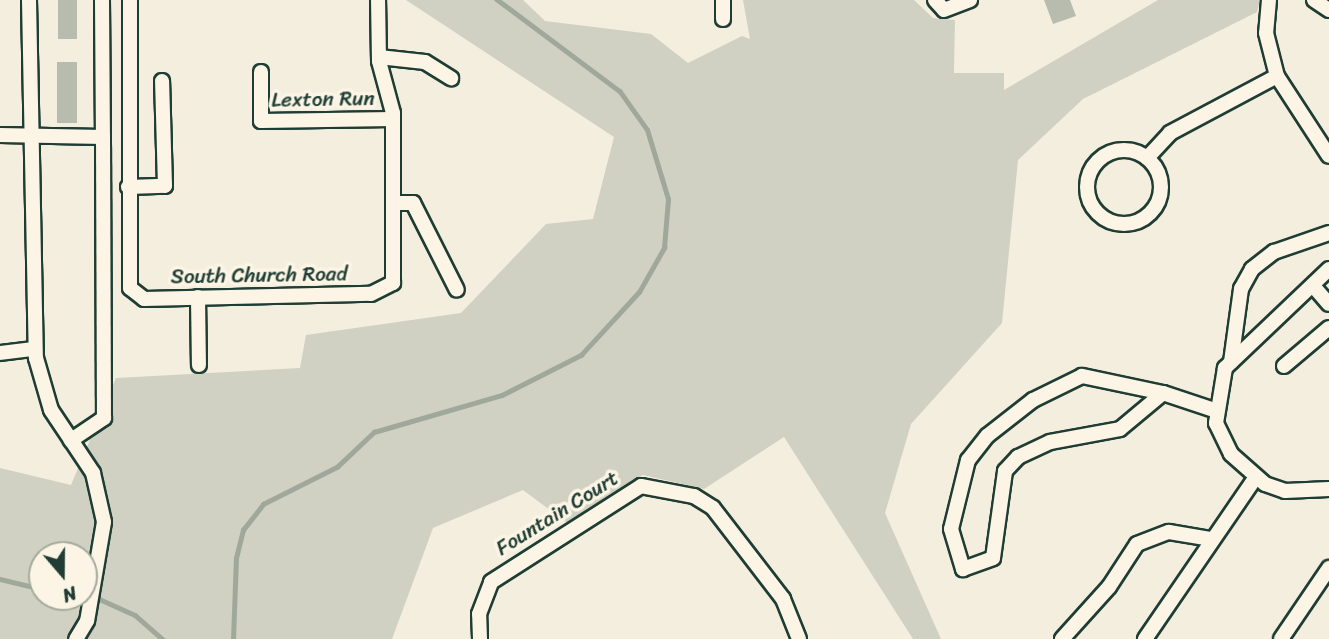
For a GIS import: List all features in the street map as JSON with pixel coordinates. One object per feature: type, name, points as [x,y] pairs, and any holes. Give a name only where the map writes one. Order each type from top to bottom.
[{"type":"street","points":[[29,0],[35,349],[44,392],[93,472],[104,522],[87,621],[76,639]]},
{"type":"street","points":[[71,440],[104,418],[102,0]]},
{"type":"street","name":"South Church Road","points":[[131,0],[128,187],[130,288],[144,299],[384,290],[396,270],[395,203],[393,119],[379,57],[378,0]]},
{"type":"street","points":[[723,0],[723,19]]},
{"type":"street","points":[[935,0],[944,10],[970,0]]},
{"type":"street","points":[[1269,0],[1266,33],[1277,76],[1329,156]]},
{"type":"street","points":[[1314,0],[1329,10]]},
{"type":"street","points":[[379,57],[425,62],[451,78]]},
{"type":"street","name":"Lexton Run","points":[[261,72],[261,121],[393,119]]},
{"type":"street","points":[[1147,158],[1170,133],[1277,76]]},
{"type":"street","points":[[128,187],[165,186],[162,81]]},
{"type":"street","points":[[0,135],[103,137]]},
{"type":"street","points":[[1118,150],[1147,158],[1161,183],[1156,206],[1138,222],[1103,218],[1086,186],[1096,162],[1118,150]]},
{"type":"street","points":[[395,203],[413,203],[457,290]]},
{"type":"street","points":[[1329,233],[1274,252],[1252,269],[1241,289],[1231,362],[1217,411],[1231,454],[1256,477],[1285,491],[1329,489]]},
{"type":"street","points":[[1231,362],[1315,288],[1329,269]]},
{"type":"street","points":[[1315,288],[1329,304]]},
{"type":"street","points":[[198,297],[199,365]]},
{"type":"street","points":[[1284,366],[1329,328]]},
{"type":"street","points":[[0,353],[35,349]]},
{"type":"street","points":[[1163,393],[1120,429],[1050,442],[1018,457],[1005,471],[993,558],[963,569],[953,546],[953,518],[968,460],[987,436],[1033,400],[1082,376],[1163,393],[1217,411]]},
{"type":"street","points":[[1145,639],[1256,477]]},
{"type":"street","name":"Fountain Court","points":[[480,639],[479,614],[491,582],[641,486],[694,496],[713,508],[783,599],[799,639]]},
{"type":"street","points":[[1062,639],[1109,587],[1137,544],[1169,532],[1211,539]]},
{"type":"street","points":[[1280,639],[1329,568]]},
{"type":"shaded area","points":[[406,0],[523,0],[545,21],[651,34],[688,63],[742,36],[750,39],[743,0],[914,0],[933,18],[955,20],[954,73],[1004,73],[1004,90],[1158,0],[1260,0],[1257,12],[1083,99],[1018,160],[1002,323],[911,424],[885,513],[941,639],[913,639],[784,437],[704,489],[643,475],[570,525],[523,490],[433,528],[392,639],[0,639],[0,468],[71,485],[116,378],[300,368],[306,335],[461,313],[546,224],[593,219],[614,137]]},
{"type":"building","points":[[58,0],[77,0],[77,39],[58,39]]},
{"type":"building","points":[[1044,0],[1070,0],[1076,16],[1053,24]]},
{"type":"building","points":[[57,62],[77,62],[77,123],[57,123]]},
{"type":"waterway","points":[[233,639],[236,558],[243,530],[263,504],[337,467],[374,432],[502,395],[581,355],[639,292],[664,248],[668,199],[647,130],[620,92],[497,0]]},
{"type":"waterway","points":[[0,579],[28,586]]},
{"type":"waterway","points":[[98,598],[135,615],[163,639]]}]
